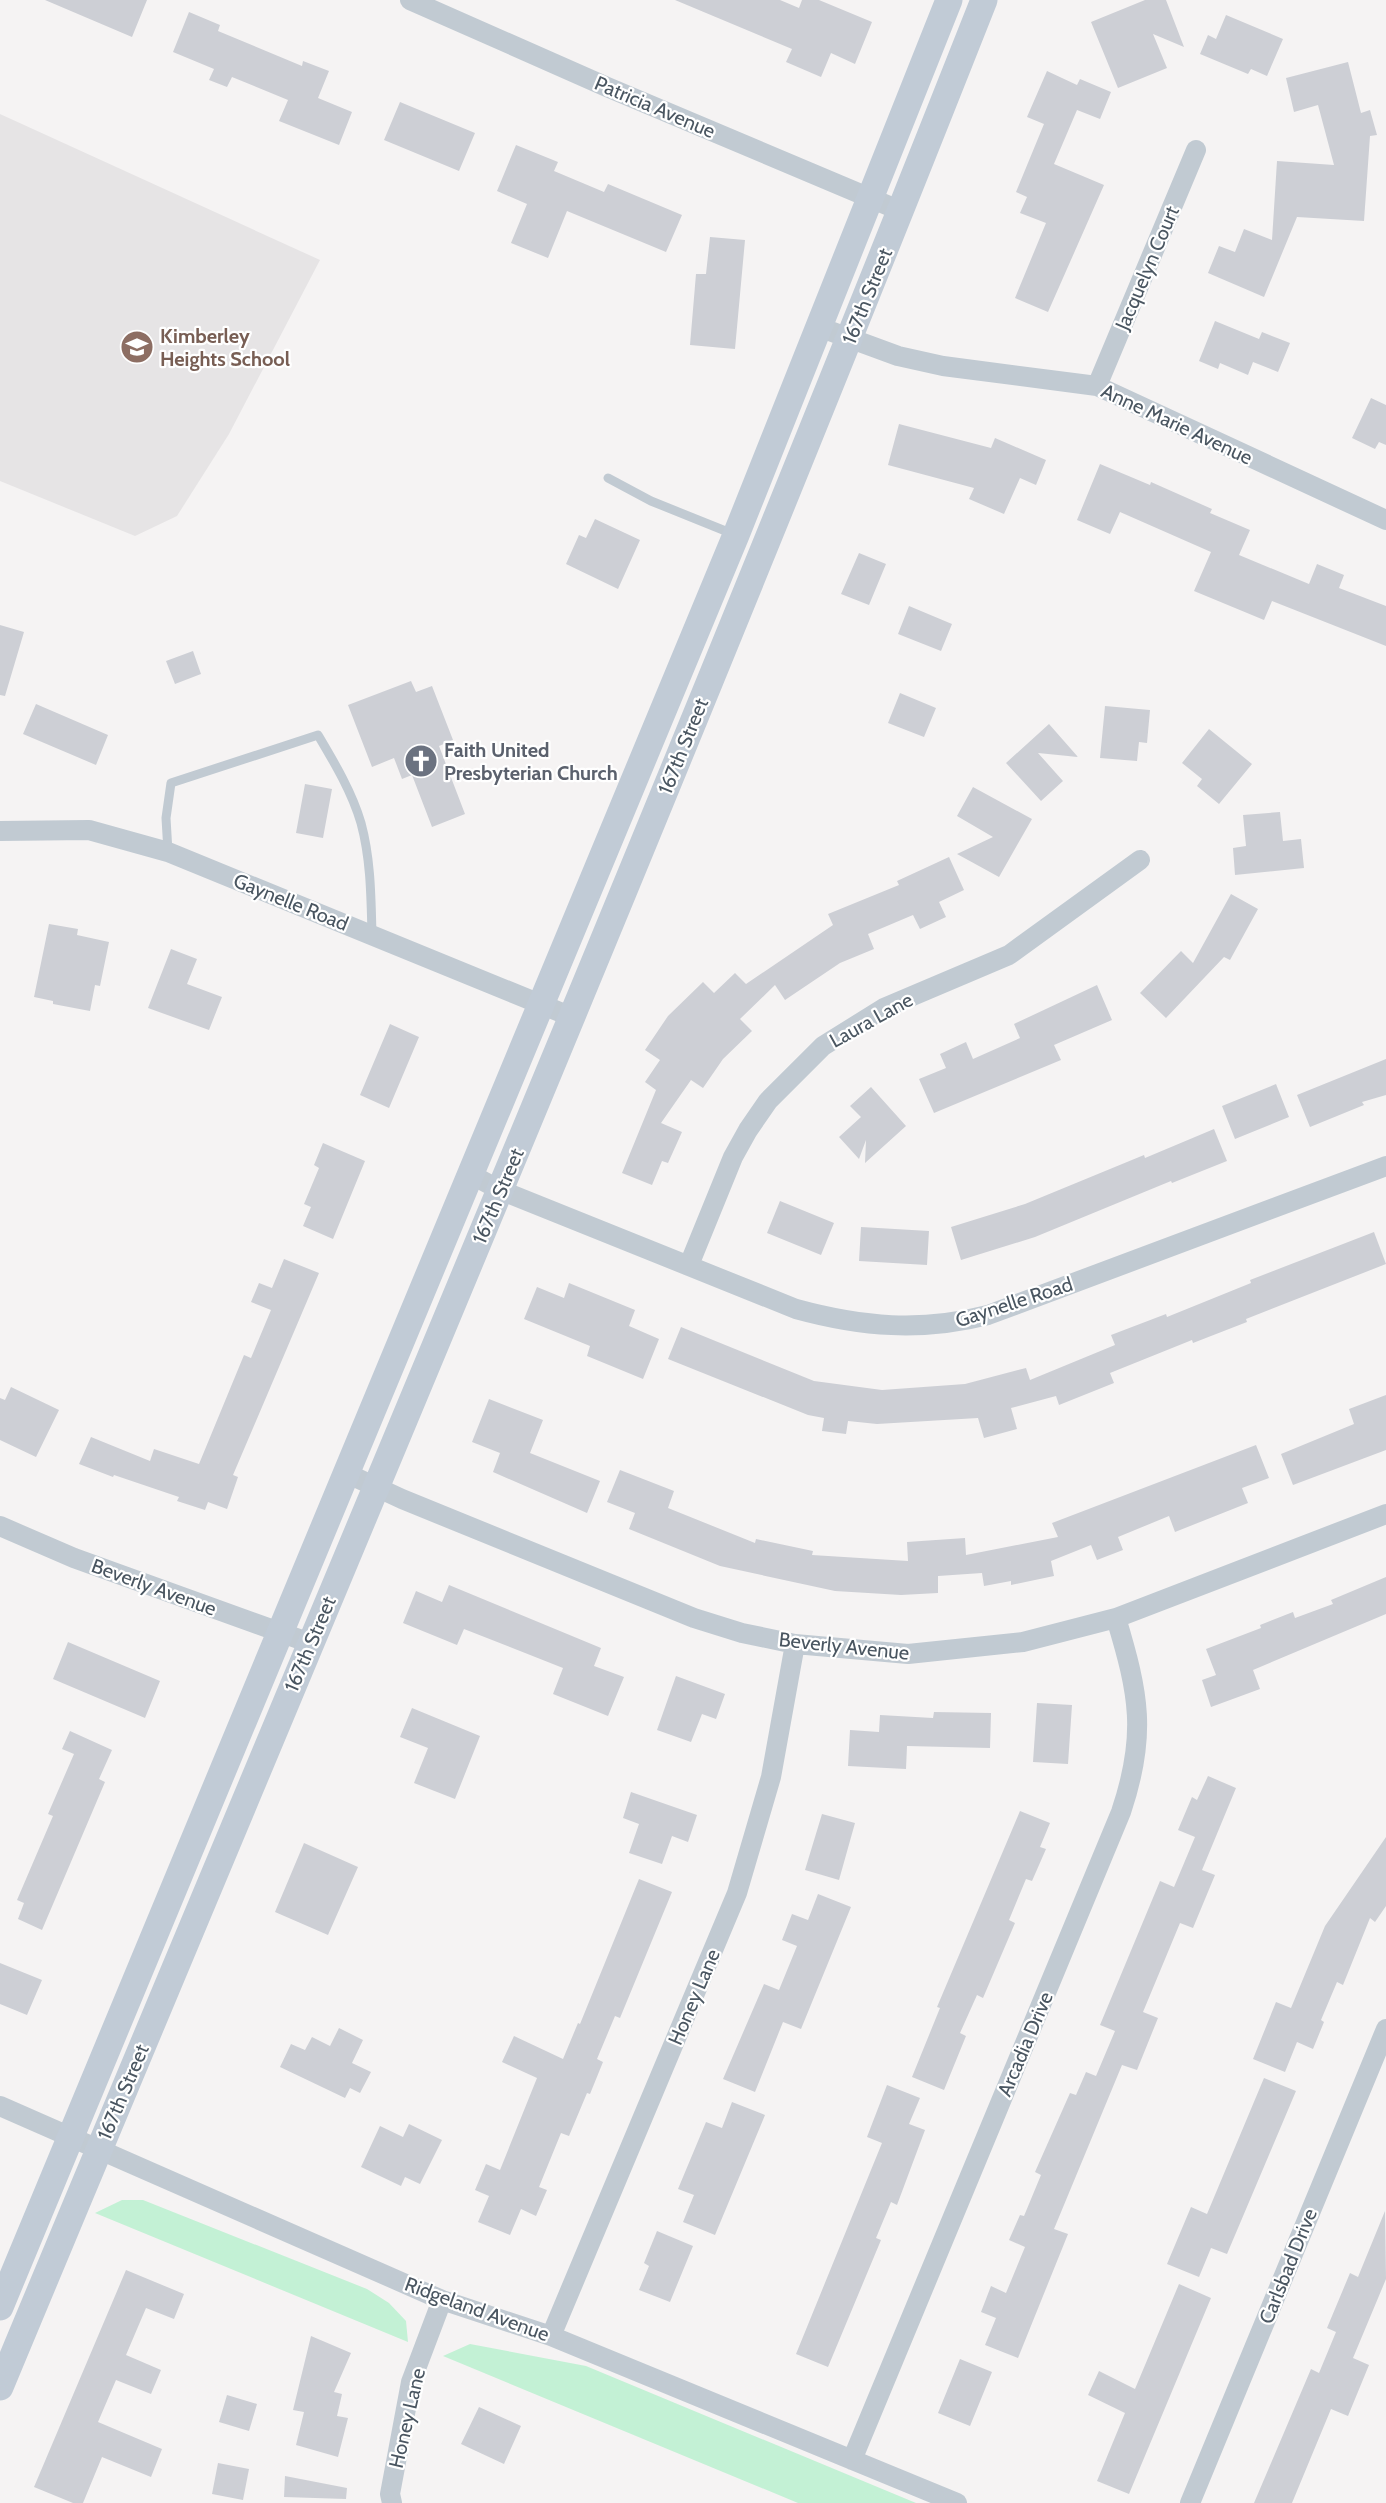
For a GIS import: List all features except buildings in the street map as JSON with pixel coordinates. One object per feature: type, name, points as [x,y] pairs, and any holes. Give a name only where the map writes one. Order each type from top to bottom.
[{"type":"main road","name":"167th Street","points":[[0,2307],[736,534],[949,0]]},
{"type":"main road","name":"167th Street","points":[[0,2387],[572,1017],[849,340],[984,0]]},
{"type":"street","name":"Patricia Avenue","points":[[410,0],[618,92],[901,211]]},
{"type":"street","name":"Jacquelyn Court","points":[[1097,386],[1196,150]]},
{"type":"street","name":"Anne Marie Avenue","points":[[819,327],[849,340],[898,356],[943,366],[1097,386],[1386,520]]},
{"type":"street","name":"Gaynelle Road","points":[[1,830],[89,830],[168,852],[572,1017]]},
{"type":"street","name":"Laura Lane","points":[[689,1265],[733,1157],[748,1130],[768,1101],[823,1046],[884,1008],[1009,955],[1140,860]]},
{"type":"street","name":"Gaynelle Road","points":[[470,1174],[500,1190],[796,1309],[829,1318],[909,1326],[935,1326],[988,1315],[1386,1166]]},
{"type":"street","name":"Beverly Avenue","points":[[346,1473],[375,1488],[694,1618],[742,1633],[795,1644],[908,1654],[1023,1642],[1116,1618],[1386,1514]]},
{"type":"street","name":"Beverly Avenue","points":[[0,1526],[75,1558],[310,1643]]},
{"type":"street","name":"Arcadia Drive","points":[[852,2460],[1121,1812],[1131,1782],[1137,1753],[1136,1697],[1116,1618]]},
{"type":"street","name":"Honey Lane","points":[[551,2336],[737,1893],[771,1777],[795,1644]]},
{"type":"street","name":"Carlsbad Drive","points":[[1190,2503],[1386,2029]]},
{"type":"street","name":"Ridgeland Avenue","points":[[0,2106],[442,2300],[551,2336],[957,2503]]},
{"type":"street","name":"Honey Lane","points":[[392,2503],[390,2494],[411,2382],[442,2300]]},
{"type":"lane","points":[[608,478],[651,501],[736,534]]},
{"type":"lane","points":[[168,852],[166,819],[171,783],[318,735],[338,769],[360,822],[370,873],[372,935]]},
{"type":"shaded area","name":"Kimberley Heights School","points":[[0,114],[320,260],[229,434],[177,516],[135,536],[0,481]]},
{"type":"green space","points":[[122,2200],[143,2200],[367,2289],[389,2303],[406,2321],[408,2342],[95,2213]]},
{"type":"green space","points":[[470,2344],[586,2366],[916,2503],[798,2503],[443,2356]]},
{"type":"place","name":"Kimberley Heights School","points":[[137,347]]},
{"type":"place","name":"Faith United Presbyterian Church","points":[[421,761]]}]
